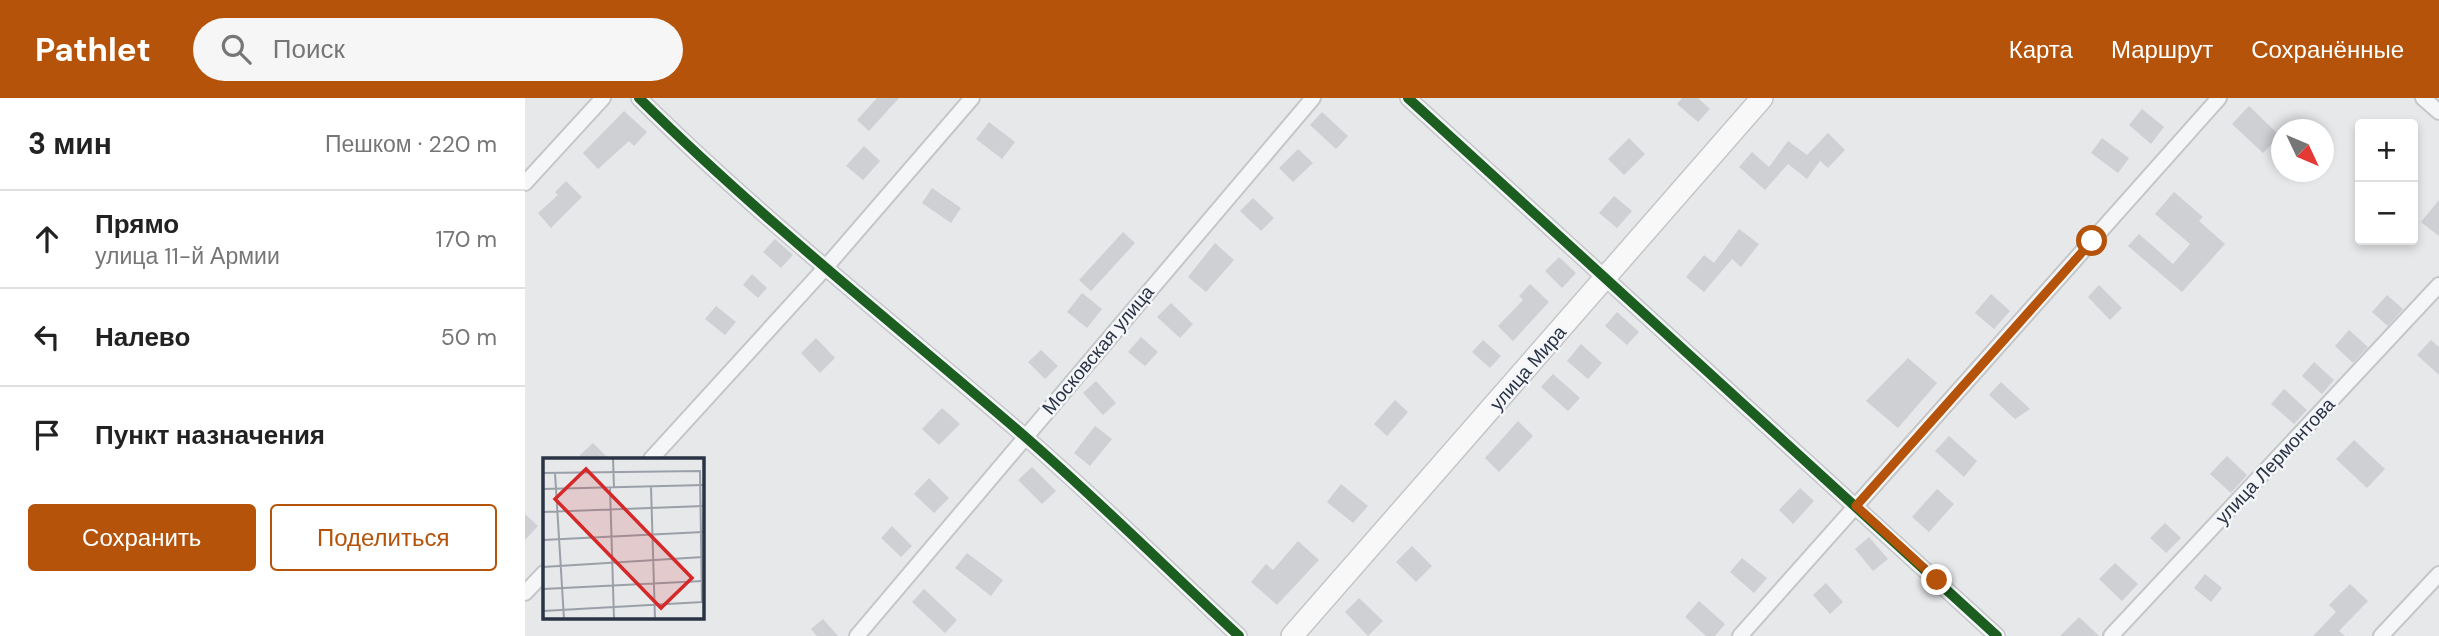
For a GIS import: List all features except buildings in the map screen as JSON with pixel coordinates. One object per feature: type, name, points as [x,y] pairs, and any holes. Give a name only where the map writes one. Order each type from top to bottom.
[{"type":"street","points":[[525,183],[603,98]]},
{"type":"street","points":[[639,98],[679,138],[1024,436],[1239,636]]},
{"type":"street","points":[[652,458],[826,267],[972,98]]},
{"type":"street","name":"Московская улица","points":[[857,636],[1313,98]]},
{"type":"street","points":[[1408,98],[1608,277],[1997,636]]},
{"type":"street","name":"улица Мира","points":[[1292,636],[1762,98]]},
{"type":"street","points":[[1740,636],[2219,98]]},
{"type":"street","points":[[2423,98],[2439,112]]},
{"type":"street","name":"улица Лермонтова","points":[[2111,636],[2439,285]]},
{"type":"street","points":[[525,593],[543,574]]},
{"type":"street","points":[[2381,636],[2439,574]]},
{"type":"cycle path","points":[[639,98],[731,185],[1050,458],[1239,636]]},
{"type":"cycle path","points":[[1408,98],[1997,636]]},
{"type":"route","points":[[1937,580],[1856,506],[2092,241]]}]
